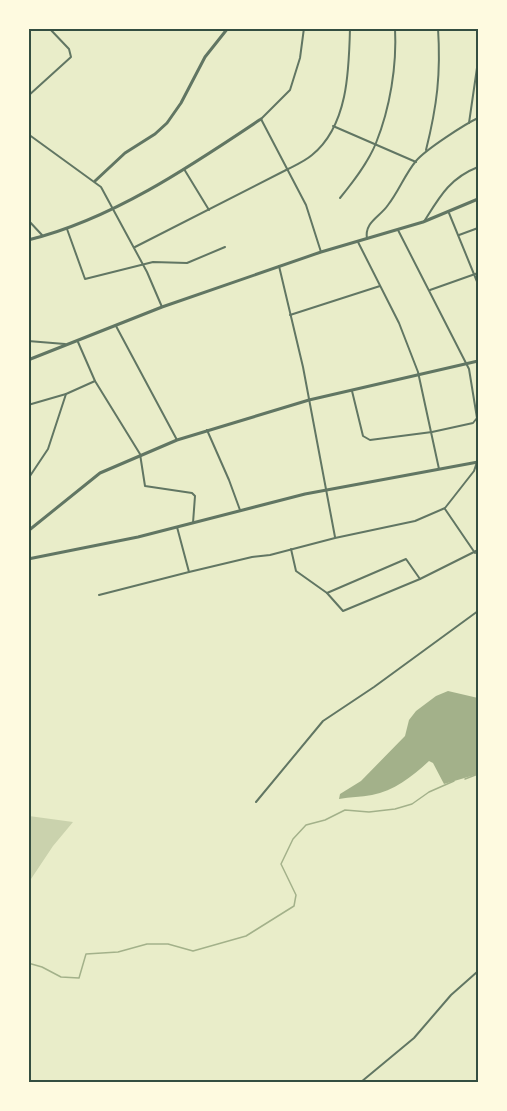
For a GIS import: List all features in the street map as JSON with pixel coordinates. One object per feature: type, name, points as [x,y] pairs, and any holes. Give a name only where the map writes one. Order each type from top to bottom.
[{"type":"street","points":[[28,96],[71,57],[69,49],[49,28]]},
{"type":"street","points":[[95,181],[125,153],[155,134],[166,123],[193,83],[205,57],[228,28]]},
{"type":"street","points":[[28,240],[99,216],[183,169],[261,119],[290,90],[300,58],[304,28],[268,28]]},
{"type":"street","points":[[135,247],[288,170],[312,155],[324,142],[341,105],[349,75],[350,28]]},
{"type":"street","points":[[340,198],[375,146],[384,121],[392,81],[396,46],[395,28]]},
{"type":"street","points":[[426,152],[438,98],[440,62],[438,28]]},
{"type":"street","points":[[469,123],[478,61]]},
{"type":"street","points":[[367,239],[366,231],[369,224],[387,207],[416,162],[426,152],[478,118]]},
{"type":"street","points":[[261,119],[306,205],[321,252]]},
{"type":"street","points":[[333,126],[416,162]]},
{"type":"street","points":[[28,134],[101,187],[135,247],[162,307]]},
{"type":"street","points":[[423,222],[447,186],[478,167]]},
{"type":"street","points":[[183,169],[209,210]]},
{"type":"street","points":[[28,360],[162,307],[321,252],[423,222],[478,199]]},
{"type":"street","points":[[449,213],[478,284]]},
{"type":"street","points":[[28,220],[44,236]]},
{"type":"street","points":[[67,228],[85,279],[153,262],[187,263],[225,247]]},
{"type":"street","points":[[459,236],[478,228]]},
{"type":"street","points":[[352,390],[363,436],[370,440],[432,432],[473,423],[477,418],[469,369],[398,230]]},
{"type":"street","points":[[358,242],[399,323],[419,375],[439,469]]},
{"type":"street","points":[[279,266],[309,400],[335,538]]},
{"type":"street","points":[[430,290],[478,273]]},
{"type":"street","points":[[290,315],[380,286]]},
{"type":"street","points":[[115,324],[177,440]]},
{"type":"street","points":[[77,339],[95,381],[140,454],[145,486],[192,492],[195,496],[193,523]]},
{"type":"street","points":[[28,341],[64,344]]},
{"type":"street","points":[[28,531],[100,473],[177,440],[309,400],[478,361]]},
{"type":"street","points":[[28,405],[66,394],[95,381]]},
{"type":"street","points":[[28,479],[48,449],[66,394]]},
{"type":"street","points":[[207,430],[230,480],[240,510]]},
{"type":"street","points":[[28,560],[177,527],[327,490],[478,462]]},
{"type":"street","points":[[99,596],[189,572],[415,521],[445,508],[474,471],[478,462]]},
{"type":"street","points":[[445,508],[475,553]]},
{"type":"street","points":[[177,527],[189,572]]},
{"type":"street","points":[[291,549],[296,571],[327,593],[345,611],[420,579],[478,550]]},
{"type":"street","points":[[327,593],[406,559],[420,579]]},
{"type":"street","points":[[256,802],[323,721],[478,611]]},
{"type":"street","points":[[361,1083],[414,1038],[451,995],[477,972],[478,965]]},
{"type":"shaded area","points":[[448,691],[478,698],[478,774],[444,784],[433,763],[429,761],[410,777],[388,790],[372,795],[339,799],[340,794],[361,781],[405,736],[409,720],[416,711],[436,696]]},
{"type":"shaded area","points":[[29,816],[73,822],[53,846],[29,882]]},
{"type":"waterway","points":[[465,779],[478,774]]},
{"type":"waterway","points":[[28,963],[61,977],[79,978],[86,954],[118,952],[147,944],[168,944],[193,951],[246,936],[294,906],[296,895],[281,864],[293,839],[306,825],[325,820],[345,810],[369,812],[395,809],[412,804],[429,792],[454,781]]}]
